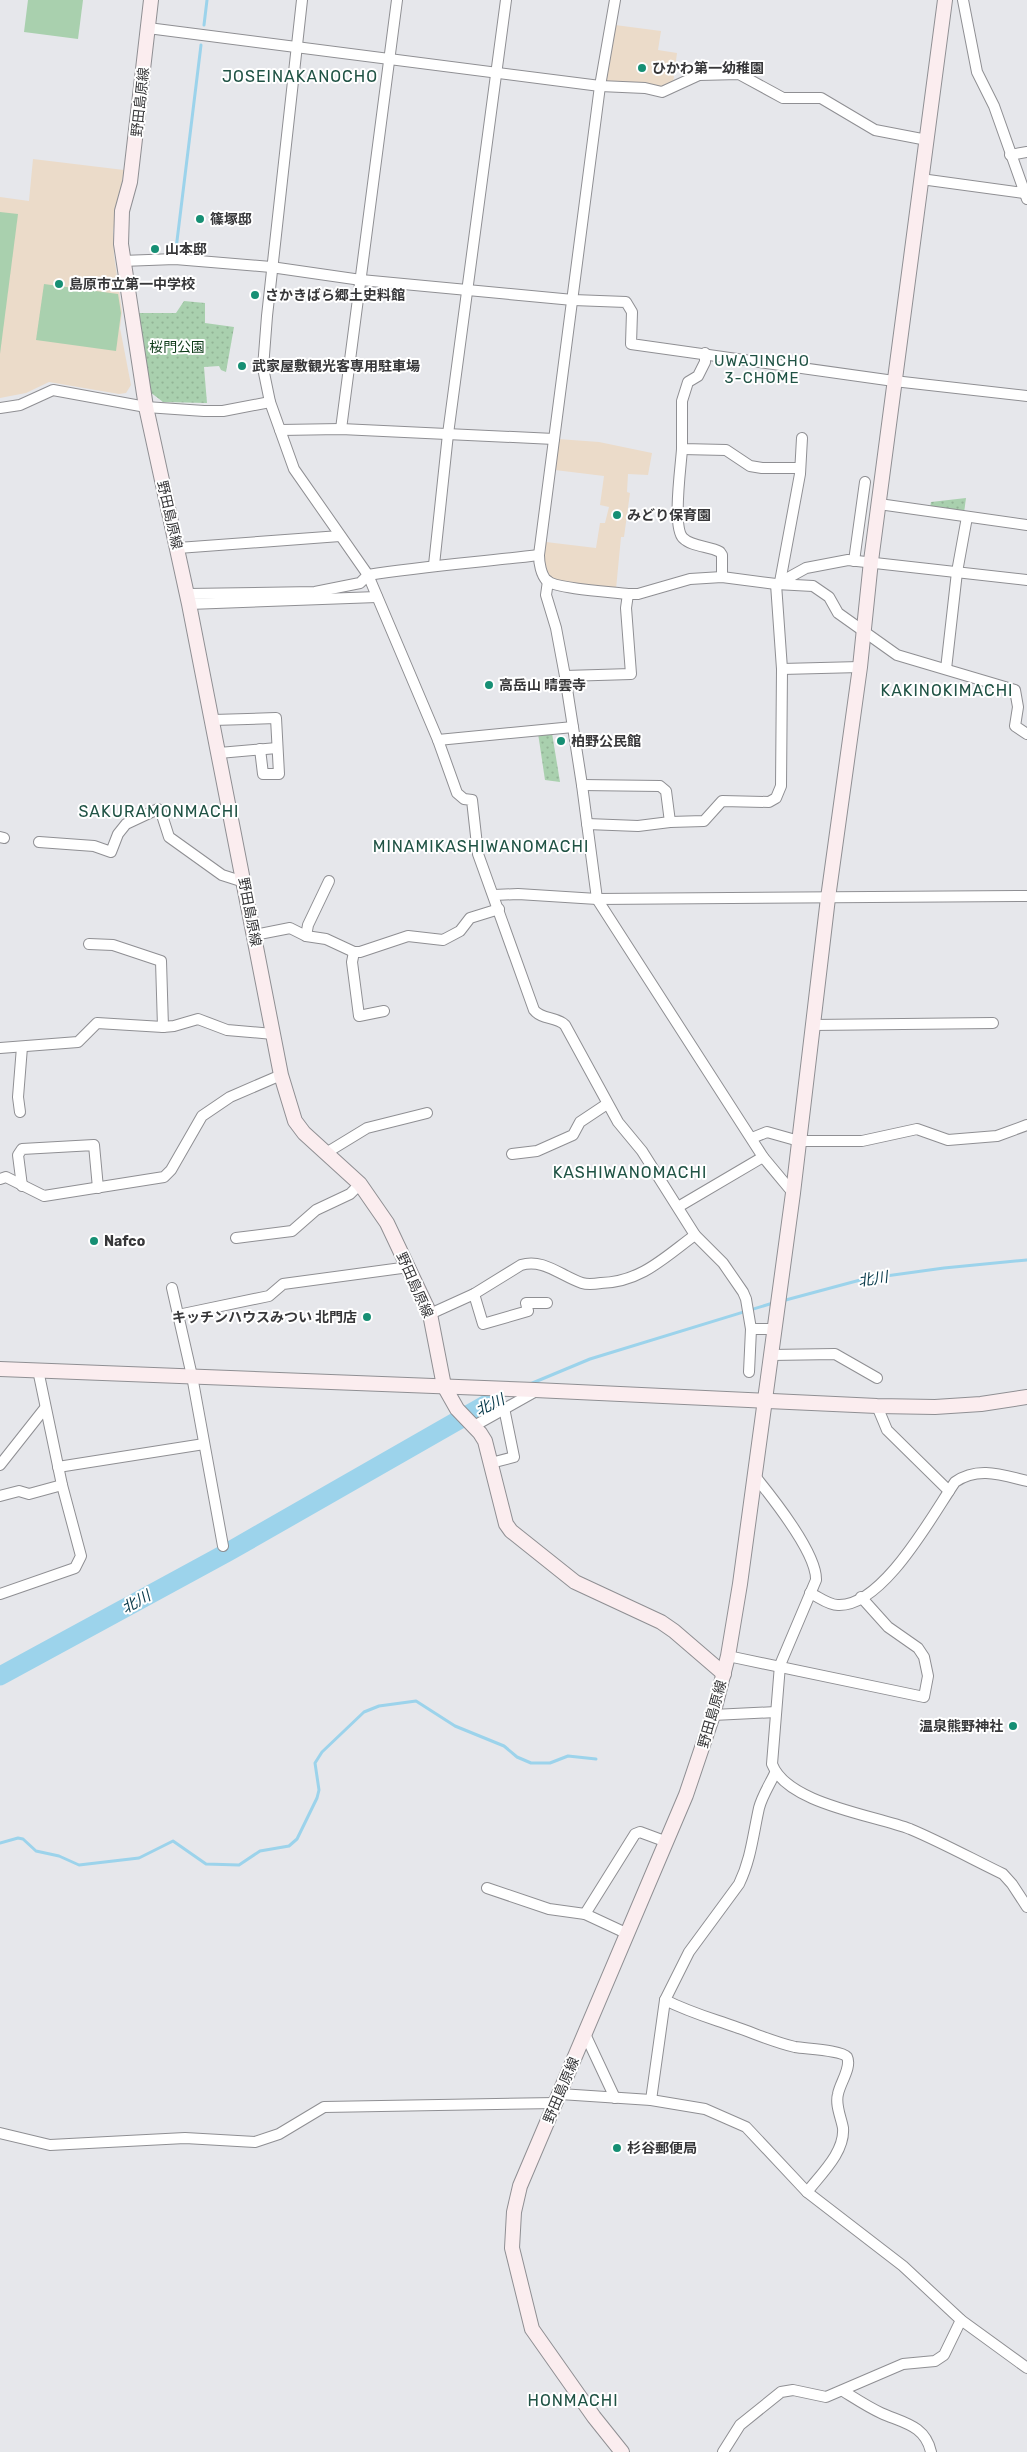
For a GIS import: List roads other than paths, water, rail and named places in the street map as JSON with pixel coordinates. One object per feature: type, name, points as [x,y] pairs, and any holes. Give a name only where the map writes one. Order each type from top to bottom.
[{"type":"street","name":"野田島原線","points":[[151,0],[130,182],[122,211],[122,261],[146,407],[178,548],[213,720],[281,1075],[295,1121],[304,1133],[360,1184],[387,1223],[430,1314],[444,1386],[468,1421],[485,1441],[506,1524],[517,1538],[584,1587],[661,1622],[724,1674],[713,1715],[668,1842],[520,2186],[514,2212],[512,2248],[532,2329],[588,2409],[622,2452]]},
{"type":"street","points":[[302,0],[271,267],[264,368],[270,402],[294,469],[368,575],[438,740],[458,793],[464,799],[472,800],[478,854],[534,1010],[541,1016],[559,1021],[565,1025],[618,1122],[642,1151],[695,1235],[723,1263],[743,1292],[751,1325],[749,1372]]},
{"type":"street","points":[[341,428],[397,0]]},
{"type":"street","points":[[434,565],[448,434],[506,0]]},
{"type":"street","points":[[614,0],[600,86],[539,555],[543,576],[548,581],[560,586],[628,594],[638,594],[690,579],[722,577],[813,586],[829,597],[838,613],[897,655],[1015,690],[1018,707],[1015,726],[1027,734]]},
{"type":"street","points":[[724,1674],[740,1584],[771,1355],[828,898],[860,668],[871,561],[894,381],[945,0]]},
{"type":"street","points":[[921,179],[1025,196],[994,106],[977,72],[963,0]]},
{"type":"street","points":[[148,28],[600,86],[645,88],[662,92],[699,74],[738,74],[783,98],[820,98],[876,130],[927,140]]},
{"type":"street","points":[[1010,155],[1027,152]]},
{"type":"street","points":[[122,261],[175,259],[271,267],[361,280],[573,300],[626,302],[632,312],[631,344],[894,381],[1027,396]]},
{"type":"street","points":[[705,353],[705,362],[698,376],[688,382],[682,401],[682,449],[677,502],[680,534],[687,541],[720,552],[722,555],[722,577]]},
{"type":"street","points":[[0,408],[20,405],[53,390],[146,407],[222,411],[270,402]]},
{"type":"street","points":[[280,430],[341,428],[554,440]]},
{"type":"street","points":[[587,824],[638,826],[670,822],[704,821],[722,801],[769,802],[776,798],[781,786],[782,669],[778,583],[800,468],[802,438]]},
{"type":"street","points":[[682,449],[726,450],[750,466],[762,468],[800,468]]},
{"type":"street","points":[[854,560],[865,482]]},
{"type":"street","points":[[879,504],[1027,525]]},
{"type":"street","points":[[946,668],[967,517]]},
{"type":"street","points":[[178,548],[340,536]]},
{"type":"street","points":[[188,599],[315,592],[360,583],[368,575],[434,565],[450,565],[539,555]]},
{"type":"street","points":[[778,583],[806,568],[854,560],[1027,580]]},
{"type":"street","points":[[548,581],[546,595],[556,628],[565,676],[597,899],[763,1157],[792,1193]]},
{"type":"street","points":[[565,676],[631,674],[626,608],[628,594]]},
{"type":"street","points":[[188,599],[377,597]]},
{"type":"street","points":[[782,669],[860,668]]},
{"type":"street","points":[[213,720],[276,718],[279,774],[263,774],[260,749]]},
{"type":"street","points":[[438,740],[573,727]]},
{"type":"street","points":[[218,753],[278,748]]},
{"type":"street","points":[[582,784],[660,786],[666,791],[670,822]]},
{"type":"street","points":[[39,842],[94,846],[111,852],[118,834],[126,824],[158,809],[161,812],[169,837],[222,874],[244,882]]},
{"type":"street","points":[[306,936],[308,925],[329,881]]},
{"type":"street","points":[[494,895],[518,894],[597,899],[1027,896]]},
{"type":"street","points":[[254,936],[284,928],[294,929],[306,936],[326,939],[354,952],[364,952],[408,936],[443,940],[460,931],[470,918],[499,909]]},
{"type":"street","points":[[89,944],[113,945],[161,961],[163,1026]]},
{"type":"street","points":[[354,952],[352,962],[359,1016],[384,1011]]},
{"type":"street","points":[[0,1048],[78,1042],[97,1023],[174,1026],[198,1019],[227,1030],[273,1034]]},
{"type":"street","points":[[813,1025],[993,1023]]},
{"type":"street","points":[[20,1112],[18,1097],[22,1047]]},
{"type":"street","points":[[0,1179],[6,1177],[44,1196],[164,1177],[171,1170],[202,1116],[230,1096],[281,1075]]},
{"type":"street","points":[[512,1154],[538,1151],[573,1135],[580,1122],[607,1104]]},
{"type":"street","points":[[326,1153],[367,1128],[427,1113]]},
{"type":"street","points":[[752,1138],[767,1132],[799,1141],[862,1141],[917,1129],[948,1140],[997,1136],[1027,1125]]},
{"type":"street","points":[[22,1186],[18,1155],[22,1149],[94,1145],[98,1188]]},
{"type":"street","points":[[678,1206],[763,1157]]},
{"type":"street","points":[[236,1238],[292,1231],[316,1210],[350,1194],[360,1184]]},
{"type":"street","points":[[430,1314],[474,1294],[528,1262],[538,1263],[587,1284],[615,1283],[633,1278],[695,1235]]},
{"type":"street","points":[[178,1315],[269,1296],[283,1284],[409,1267]]},
{"type":"street","points":[[172,1288],[192,1376],[223,1546]]},
{"type":"street","points":[[474,1294],[483,1324],[528,1311],[526,1303],[547,1303]]},
{"type":"street","points":[[751,1325],[775,1322]]},
{"type":"street","points":[[771,1355],[834,1354],[877,1378]]},
{"type":"street","points":[[0,1369],[501,1388],[877,1406],[935,1407],[981,1404],[1027,1397]]},
{"type":"street","points":[[0,1594],[75,1568],[81,1556],[58,1468],[38,1370]]},
{"type":"street","points":[[468,1421],[495,1416],[504,1408],[537,1390]]},
{"type":"street","points":[[877,1406],[887,1430],[949,1491]]},
{"type":"street","points":[[0,1465],[45,1408]]},
{"type":"street","points":[[491,1463],[514,1457],[504,1408]]},
{"type":"street","points":[[58,1468],[204,1444]]},
{"type":"street","points":[[810,1593],[838,1605],[861,1597],[898,1566],[925,1530],[955,1482],[970,1474],[995,1473],[1027,1481]]},
{"type":"street","points":[[754,1475],[773,1499],[809,1553],[816,1573],[810,1593],[780,1665],[772,1764],[775,1772],[786,1782],[808,1796],[841,1810],[909,1829],[1003,1874],[1027,1907]]},
{"type":"street","points":[[0,1496],[19,1491],[29,1494],[62,1485]]},
{"type":"street","points":[[728,1656],[780,1665],[924,1697],[928,1676],[924,1657],[918,1648],[888,1627],[861,1597]]},
{"type":"street","points":[[713,1715],[776,1712]]},
{"type":"street","points":[[651,2100],[664,2000],[689,1952],[739,1884],[751,1853],[760,1806],[775,1772]]},
{"type":"street","points":[[585,1914],[635,1834],[640,1832],[668,1842]]},
{"type":"street","points":[[487,1888],[549,1909],[585,1914],[628,1934]]},
{"type":"street","points":[[664,2000],[698,2016],[732,2026],[776,2043],[817,2051],[837,2051],[847,2057],[849,2063],[837,2096],[842,2124],[842,2142],[835,2156],[807,2192]]},
{"type":"street","points":[[585,2034],[614,2098]]},
{"type":"street","points":[[0,2133],[50,2146],[184,2138],[255,2142],[273,2137],[324,2107],[614,2098],[651,2100],[705,2109],[746,2126],[807,2192],[903,2266],[961,2320],[1027,2368]]},
{"type":"street","points":[[723,2452],[740,2425],[781,2392],[793,2390],[826,2397],[903,2364],[940,2358],[951,2344],[961,2320]]},
{"type":"street","points":[[843,2391],[881,2414],[918,2429],[926,2438],[931,2452]]},
{"type":"waterway","points":[[204,25],[207,0]]},
{"type":"waterway","points":[[176,249],[201,45]]},
{"type":"waterway","name":"北川","points":[[782,1301],[864,1279],[944,1268],[1027,1260]]},
{"type":"waterway","name":"北川","points":[[530,1384],[590,1359],[773,1303]]},
{"type":"waterway","name":"北川","points":[[492,1401],[506,1395]]},
{"type":"waterway","name":"北川","points":[[0,1676],[228,1552],[492,1401]]},
{"type":"waterway","points":[[0,1843],[18,1838],[23,1839],[36,1851],[59,1856],[79,1865],[139,1858],[173,1841],[206,1864],[239,1865],[260,1851],[289,1846],[297,1839],[319,1790],[315,1763],[322,1752],[364,1712],[379,1706],[416,1701],[455,1726],[504,1746],[517,1757],[531,1763],[550,1763],[568,1756],[596,1759]]},
{"type":"place","name":"ひかわ第一幼稚園","points":[[642,68]]},
{"type":"place","name":"篠塚邸","points":[[200,219]]},
{"type":"place","name":"山本邸","points":[[155,249]]},
{"type":"place","name":"島原市立第一中学校","points":[[59,284]]},
{"type":"place","name":"さかきばら郷土史料館","points":[[255,295]]},
{"type":"place","name":"武家屋敷観光客専用駐車場","points":[[242,366]]},
{"type":"place","name":"みどり保育園","points":[[617,515]]},
{"type":"place","name":"高岳山 晴雲寺","points":[[489,685]]},
{"type":"place","name":"柏野公民館","points":[[561,741]]},
{"type":"place","name":"Nafco","points":[[94,1241]]},
{"type":"place","name":"キッチンハウスみつい 北門店","points":[[367,1317]]},
{"type":"place","name":"温泉熊野神社","points":[[1013,1726]]},
{"type":"place","name":"杉谷郵便局","points":[[617,2148]]},
{"type":"district","name":"JOSEINAKANOCHO","points":[[300,76]]},
{"type":"district","name":"UWAJINCHO 3-CHOME","points":[[762,370]]},
{"type":"district","name":"KAKINOKIMACHI","points":[[947,690]]},
{"type":"district","name":"SAKURAMONMACHI","points":[[159,811]]},
{"type":"district","name":"MINAMIKASHIWANOMACHI","points":[[481,846]]},
{"type":"district","name":"KASHIWANOMACHI","points":[[630,1172]]},
{"type":"district","name":"HONMACHI","points":[[573,2400]]},
{"type":"park label","name":"桜門公園","points":[[177,347]]}]
